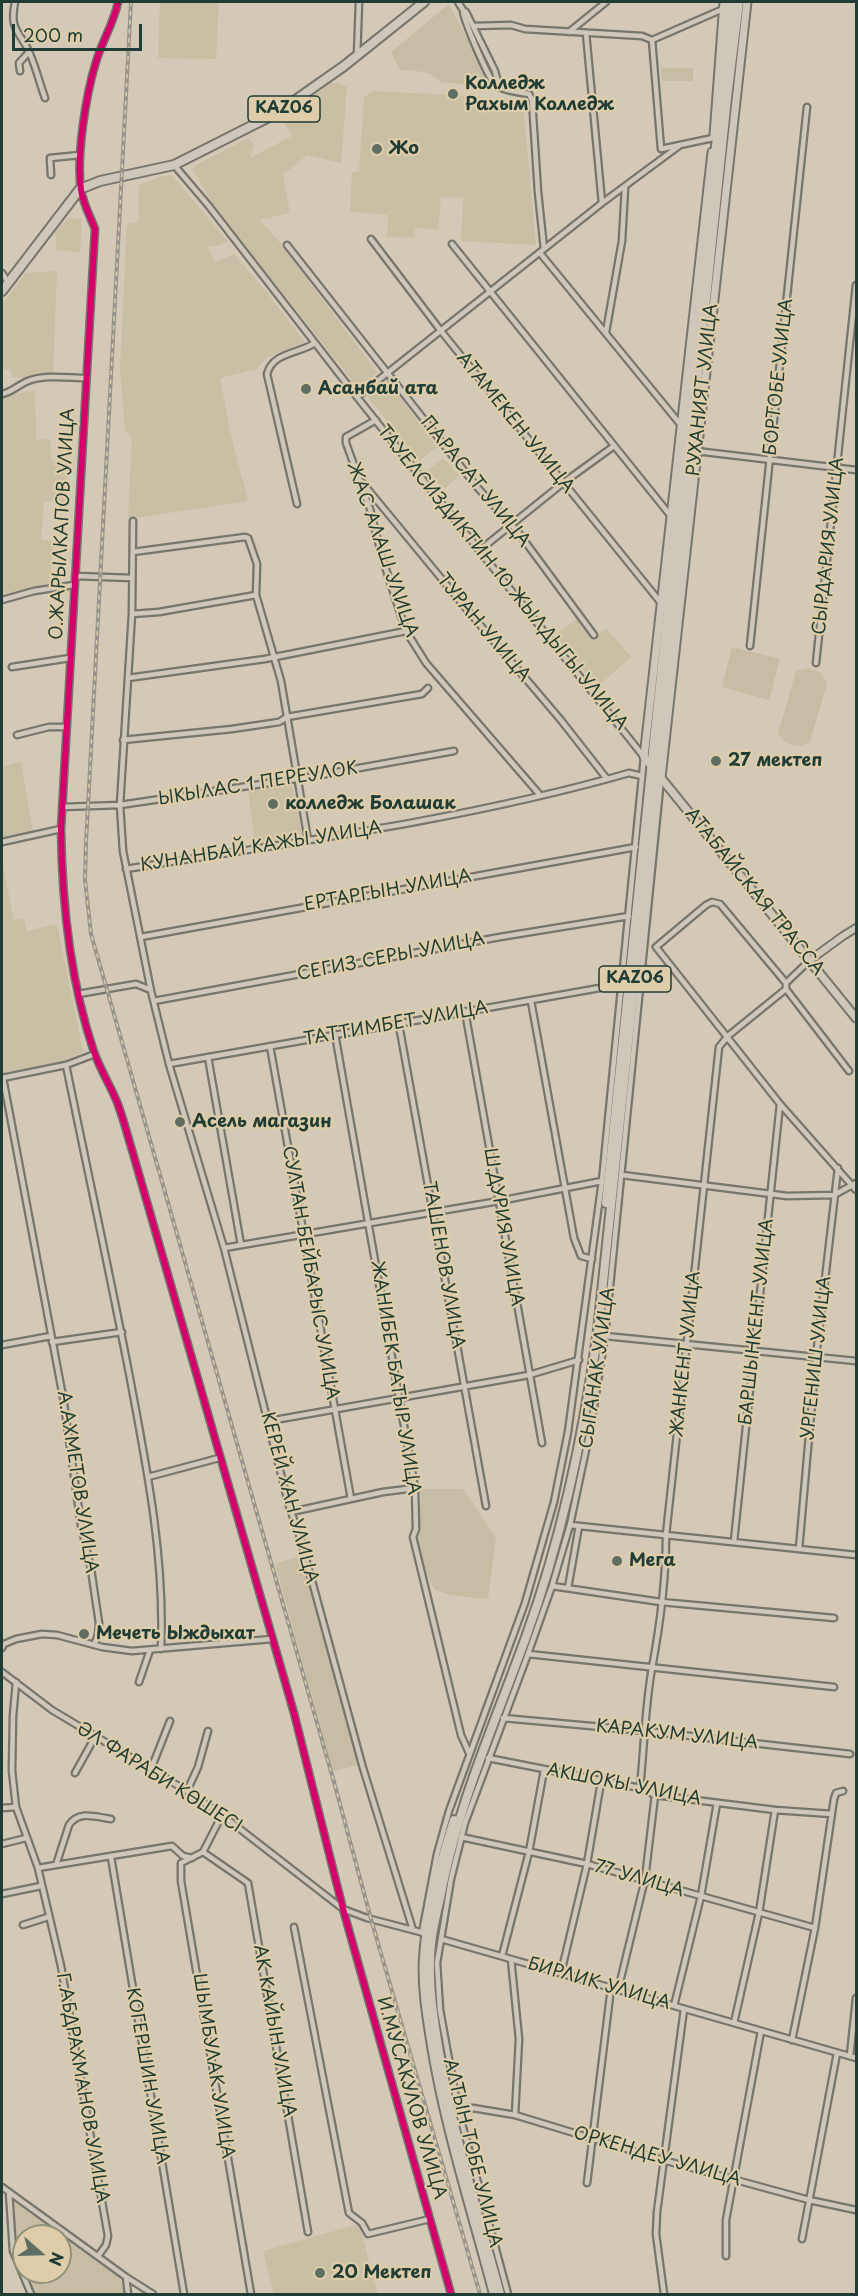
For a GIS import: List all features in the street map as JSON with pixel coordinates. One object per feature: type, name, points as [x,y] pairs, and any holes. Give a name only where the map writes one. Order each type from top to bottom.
[{"type":"main road","name":"KАZ06","points":[[80,189],[100,181],[174,165],[277,113],[357,56],[424,2]]},
{"type":"main road","name":"KАZ06","points":[[656,772],[731,2]]},
{"type":"main road","name":"KАZ06","points":[[494,2295],[448,2125],[438,2077],[425,1987],[427,1934],[442,1857],[455,1814],[540,1581],[562,1503],[578,1428],[593,1329],[656,772],[739,2]]},
{"type":"main road","name":"РУХАНИЯТ УЛИЦА","points":[[656,772],[696,451],[747,2]]},
{"type":"main road","name":"РУХАНИЯТ УЛИЦА","points":[[644,757],[713,138],[724,5]]},
{"type":"main road","points":[[2,291],[80,189]]},
{"type":"main road","name":"ТАУЕЛСИЗДИКТИН 10 ЖЫЛДЫГЫ УЛИЦА","points":[[644,757],[656,772]]},
{"type":"main road","name":"АТАБАЙСКАЯ ТРАССА","points":[[656,772],[856,1018]]},
{"type":"main road","name":"KАZ06","points":[[427,1934],[430,1987],[443,2076],[500,2295]]},
{"type":"street","points":[[15,2],[13,13],[15,30],[29,52],[45,98]]},
{"type":"street","name":"О.ЖАРЫЛКАПОВ УЛИЦА","points":[[118,2],[91,81],[80,155],[80,189],[95,229],[66,727],[61,829],[62,882],[78,994],[95,1054],[118,1103],[168,1271],[219,1458]]},
{"type":"street","points":[[357,56],[359,2]]},
{"type":"street","points":[[458,2],[474,26],[499,86]]},
{"type":"street","points":[[569,32],[606,2]]},
{"type":"street","points":[[474,26],[511,26],[525,29],[642,36],[652,40],[724,5]]},
{"type":"street","points":[[463,10],[464,20],[492,80],[511,91],[529,94],[532,100],[542,251],[680,424]]},
{"type":"street","points":[[586,33],[602,203]]},
{"type":"street","points":[[652,40],[661,149],[713,138]]},
{"type":"street","points":[[20,71],[19,63],[29,52]]},
{"type":"street","name":"БОРТОБЕ УЛИЦА","points":[[750,646],[807,107]]},
{"type":"street","points":[[357,397],[489,291],[679,146]]},
{"type":"street","points":[[51,175],[50,158],[80,155]]},
{"type":"street","name":"ТАУЕЛСИЗДИКТИН 10 ЖЫЛДЫГЫ УЛИЦА","points":[[174,165],[644,757]]},
{"type":"street","points":[[606,332],[622,241],[625,188]]},
{"type":"street","name":"АТАМЕКЕН УЛИЦА","points":[[371,239],[441,331],[662,604]]},
{"type":"street","points":[[452,244],[671,517]]},
{"type":"street","name":"ПАРАСАТ УЛИЦА","points":[[287,245],[477,487],[511,526],[594,635]]},
{"type":"street","points":[[2,273],[8,282]]},
{"type":"street","name":"СЫРДАРИЯ УЛИЦА","points":[[816,663],[856,285]]},
{"type":"street","points":[[297,504],[267,374],[275,359],[315,343]]},
{"type":"street","points":[[2,394],[13,391],[28,381],[58,377],[87,378]]},
{"type":"street","name":"ЖАС АЛАШ УЛИЦА","points":[[376,420],[346,437],[346,443],[370,509],[406,631],[426,663],[540,795]]},
{"type":"street","points":[[480,550],[563,483],[614,446]]},
{"type":"street","points":[[696,451],[856,470]]},
{"type":"street","name":"ТУРАН УЛИЦА","points":[[358,477],[560,719],[607,779]]},
{"type":"street","name":"КЕРЕЙ ХАН УЛИЦА","points":[[133,521],[132,614],[120,805],[120,830],[126,869],[151,991],[224,1248],[291,1512],[363,1768],[413,1930]]},
{"type":"street","points":[[133,552],[247,537],[257,564],[256,595],[274,657],[287,717],[308,840]]},
{"type":"street","points":[[75,576],[132,578]]},
{"type":"street","points":[[2,600],[34,591],[74,585]]},
{"type":"street","points":[[132,614],[159,612],[256,595]]},
{"type":"street","points":[[128,678],[274,657],[406,631]]},
{"type":"street","name":"О.ЖАРЫЛКАПОВ УЛИЦА","points":[[12,667],[70,658]]},
{"type":"street","points":[[123,740],[279,722],[287,717],[422,694],[428,688]]},
{"type":"street","points":[[17,735],[66,727]]},
{"type":"street","name":"ЫКЫЛАС 1 ПЕРЕУЛОК","points":[[62,807],[120,805],[454,751]]},
{"type":"street","points":[[427,1934],[437,1854],[469,1753],[521,1615],[539,1558],[554,1502],[568,1431],[602,1181],[644,757]]},
{"type":"street","name":"СЫГАНАК УЛИЦА","points":[[441,1939],[461,1837],[552,1586],[570,1526],[591,1426],[605,1336],[622,1175],[656,772]]},
{"type":"street","name":"КУНАНБАЙ КАЖЫ УЛИЦА","points":[[126,869],[466,813],[628,773],[642,776]]},
{"type":"street","points":[[2,842],[61,829]]},
{"type":"street","name":"ЕРТАРГЫН УЛИЦА","points":[[141,937],[636,847]]},
{"type":"street","points":[[622,1175],[788,1196],[834,1195],[856,1186],[780,1104],[656,947],[712,902],[720,904],[786,986],[849,1071]]},
{"type":"street","name":"СЕГИЗ СЕРЫ УЛИЦА","points":[[154,1001],[500,937],[629,916]]},
{"type":"street","points":[[810,960],[856,928]]},
{"type":"street","name":"ЖАНКЕНТ УЛИЦА","points":[[640,1788],[652,1666],[656,1656],[666,1566],[666,1535],[719,1047],[728,1036],[786,986],[810,960]]},
{"type":"street","points":[[78,994],[136,984],[151,991]]},
{"type":"street","name":"ТАТТИМБЕТ УЛИЦА","points":[[170,1064],[622,984]]},
{"type":"street","points":[[531,1001],[538,1050],[577,1249],[581,1256],[592,1259]]},
{"type":"street","name":"Ш.ДУРИЯ УЛИЦА","points":[[465,1011],[542,1443]]},
{"type":"street","name":"ТАШЕНОВ УЛИЦА","points":[[399,1025],[486,1506]]},
{"type":"street","name":"ЖАНИБЕК БАТЫР УЛИЦА","points":[[336,1034],[415,1488],[416,1529],[413,1537],[461,1735],[469,1753]]},
{"type":"street","name":"СУЛТАН БЕЙБАРЫС УЛИЦА","points":[[270,1046],[351,1499]]},
{"type":"street","points":[[2,1078],[66,1065],[95,1054]]},
{"type":"street","points":[[208,1057],[241,1245]]},
{"type":"street","points":[[66,1065],[122,1332],[148,1477],[163,1608],[161,1649]]},
{"type":"street","name":"А.АХМЕТОВ УЛИЦА","points":[[2,1078],[37,1249],[63,1396],[81,1524],[99,1623],[94,1645]]},
{"type":"street","name":"БАРШЫНКЕНТ УЛИЦА","points":[[734,1541],[780,1104]]},
{"type":"street","name":"УРГЕНИШ УЛИЦА","points":[[800,1548],[816,1357],[838,1168]]},
{"type":"street","points":[[224,1248],[499,1202],[602,1181]]},
{"type":"street","points":[[2,1345],[122,1332]]},
{"type":"street","points":[[605,1336],[856,1361]]},
{"type":"street","points":[[269,1421],[529,1375],[579,1360]]},
{"type":"street","points":[[148,1477],[219,1458]]},
{"type":"street","name":"И.МУСАКУЛОВ УЛИЦА","points":[[219,1458],[294,1713],[343,1909],[451,2295]]},
{"type":"street","points":[[291,1512],[415,1488]]},
{"type":"street","points":[[570,1526],[856,1555]]},
{"type":"street","points":[[568,1588],[579,1526]]},
{"type":"street","points":[[552,1586],[661,1602],[834,1618]]},
{"type":"street","points":[[2,1648],[4,1644],[16,1639],[42,1634],[57,1635],[94,1645],[132,1651],[272,1639]]},
{"type":"street","points":[[139,1682],[150,1650]]},
{"type":"street","points":[[528,1654],[834,1687]]},
{"type":"street","name":"ӘЛ ФАРАБИ КӨШЕСІ","points":[[2,1672],[52,1710],[187,1791],[222,1815],[343,1909]]},
{"type":"street","name":"Г.АБДРАХМАНОВ УЛИЦА","points":[[16,1682],[12,1771],[16,1807],[38,1868],[61,1966],[108,2236],[106,2245],[98,2256]]},
{"type":"street","name":"КАРАКУМ УЛИЦА","points":[[503,1718],[646,1731],[850,1754]]},
{"type":"street","points":[[151,1769],[170,1721]]},
{"type":"street","points":[[187,1791],[198,1767],[208,1731]]},
{"type":"street","points":[[75,1773],[95,1737]]},
{"type":"street","name":"АКШОКЫ УЛИЦА","points":[[488,1758],[640,1788],[655,1795],[775,1810],[832,1814]]},
{"type":"street","points":[[502,1956],[529,1852],[544,1770]]},
{"type":"street","points":[[561,1974],[587,1864],[601,1782]]},
{"type":"street","points":[[792,2040],[815,1928],[835,1796],[843,1791]]},
{"type":"street","points":[[618,1990],[645,1879],[655,1795]]},
{"type":"street","points":[[674,2006],[700,1896],[717,1803]]},
{"type":"street","points":[[2,1808],[16,1807]]},
{"type":"street","points":[[734,2023],[759,1913],[775,1810]]},
{"type":"street","points":[[56,1865],[73,1819],[80,1815],[111,1819]]},
{"type":"street","points":[[38,1868],[172,1846],[183,1856],[192,1858],[203,1852],[222,1815]]},
{"type":"street","name":"77 УЛИЦА","points":[[461,1837],[587,1864],[815,1928]]},
{"type":"street","points":[[2,1844],[26,1838]]},
{"type":"street","name":"АК КАЙЫН УЛИЦА","points":[[203,1852],[248,1883],[308,2232]]},
{"type":"street","name":"КОГЕРШИН УЛИЦА","points":[[111,1857],[184,2295]]},
{"type":"street","name":"ШЫМБУЛАК УЛИЦА","points":[[192,1858],[181,1863],[181,1881],[251,2295]]},
{"type":"street","points":[[2,1894],[41,1886]]},
{"type":"street","name":"БИРЛИК УЛИЦА","points":[[343,1909],[367,1918],[856,2058]]},
{"type":"street","points":[[23,1925],[48,1917]]},
{"type":"street","name":"И.МУСАКУЛОВ УЛИЦА","points":[[294,1927],[349,2213],[362,2223],[368,2234],[430,2219]]},
{"type":"street","name":"АЛТЫН ТОБЕ УЛИЦА","points":[[441,1939],[438,1964],[440,2010],[458,2109],[508,2295]]},
{"type":"street","points":[[511,1959],[519,2039],[515,2115]]},
{"type":"street","points":[[587,2183],[611,1988]]},
{"type":"street","points":[[850,2056],[856,1998]]},
{"type":"street","points":[[664,2295],[656,2234],[663,2160],[684,2009]]},
{"type":"street","points":[[726,2256],[726,2220],[761,2031]]},
{"type":"street","points":[[802,2239],[837,2053]]},
{"type":"street","name":"ОРКЕНДЕУ УЛИЦА","points":[[458,2109],[473,2108],[515,2115],[734,2180],[856,2210]]},
{"type":"street","points":[[2,2187],[153,2295]]},
{"type":"street","points":[[9,2192],[13,2251],[31,2295]]},
{"type":"street","points":[[126,2277],[128,2295]]},
{"type":"shaded area","points":[[160,2],[219,2],[216,59],[158,58]]},
{"type":"shaded area","points":[[449,4],[486,75],[485,87],[440,82],[427,73],[400,70],[391,52]]},
{"type":"shaded area","points":[[661,68],[693,68],[693,81],[662,81]]},
{"type":"shaded area","points":[[330,83],[338,83],[347,87],[341,163],[307,155],[283,175],[290,213],[260,220],[277,239],[377,372],[359,389],[213,204],[193,170],[196,165],[249,138],[254,145],[250,158],[292,136],[282,120]]},
{"type":"shaded area","points":[[373,91],[470,96],[523,102],[536,245],[461,241],[463,198],[441,197],[438,230],[415,228],[414,238],[387,237],[388,215],[350,212],[352,172],[359,171],[364,98]]},
{"type":"shaded area","points":[[172,175],[228,242],[214,247],[208,246],[214,263],[234,254],[305,342],[266,358],[257,369],[220,378],[229,427],[248,501],[128,519],[132,437],[125,431],[120,370],[127,224],[138,222],[139,185]]},
{"type":"shaded area","points":[[68,218],[82,219],[80,252],[57,250],[55,232]]},
{"type":"shaded area","points":[[57,271],[53,376],[12,378],[11,369],[2,370],[2,304],[26,273]]},
{"type":"shaded area","points":[[387,380],[437,447],[419,461],[367,396]]},
{"type":"shaded area","points":[[35,390],[36,440],[50,439],[51,459],[59,465],[69,464],[66,503],[44,501],[41,540],[53,541],[50,585],[2,594],[2,397]]},
{"type":"shaded area","points":[[443,458],[459,475],[443,490],[427,471]]},
{"type":"shaded area","points":[[577,619],[594,640],[606,628],[631,657],[597,687],[555,635]]},
{"type":"shaded area","points":[[732,647],[780,659],[769,700],[722,687]]},
{"type":"shaded area","points":[[808,668],[821,673],[827,683],[810,742],[796,746],[785,741],[778,734],[796,671]]},
{"type":"shaded area","points":[[21,762],[33,831],[2,837],[2,767]]},
{"type":"shaded area","name":"колледж Болашак","points":[[292,785],[302,837],[255,845],[248,790]]},
{"type":"shaded area","points":[[2,861],[14,920],[24,919],[27,931],[57,924],[83,1052],[65,1061],[2,1073]]},
{"type":"shaded area","points":[[420,1489],[463,1489],[496,1538],[488,1599],[450,1595],[434,1589],[424,1568],[416,1537],[417,1510],[421,1502]]},
{"type":"shaded area","points":[[303,1555],[359,1765],[333,1771],[275,1564]]},
{"type":"shaded area","points":[[12,2200],[45,2224],[12,2224]]},
{"type":"shaded area","name":"20 Мектеп","points":[[359,2224],[378,2294],[274,2294],[263,2251]]},
{"type":"shaded area","points":[[72,2243],[117,2276],[121,2281],[124,2294],[34,2294],[29,2284],[72,2284]]},
{"type":"railway","points":[[131,2],[86,843],[85,880],[91,934],[480,2294]]},
{"type":"cycle path","points":[[118,2],[92,75],[83,126],[80,161],[82,195],[95,229],[61,829],[63,886],[73,970],[96,1058],[123,1120],[294,1713],[343,1909],[451,2294]]},
{"type":"place","name":"Колледж Рахым Колледж","points":[[453,94]]},
{"type":"place","name":"Жо","points":[[377,149]]},
{"type":"place","name":"Асанбай ата","points":[[306,389]]},
{"type":"place","name":"27 мектеп","points":[[716,761]]},
{"type":"place","name":"колледж Болашак","points":[[273,804]]},
{"type":"place","name":"Асель магазин","points":[[180,1122]]},
{"type":"place","name":"Мега","points":[[617,1561]]},
{"type":"place","name":"Мечеть Ыждыхат","points":[[84,1634]]},
{"type":"place","name":"20 Мектеп","points":[[320,2273]]}]
